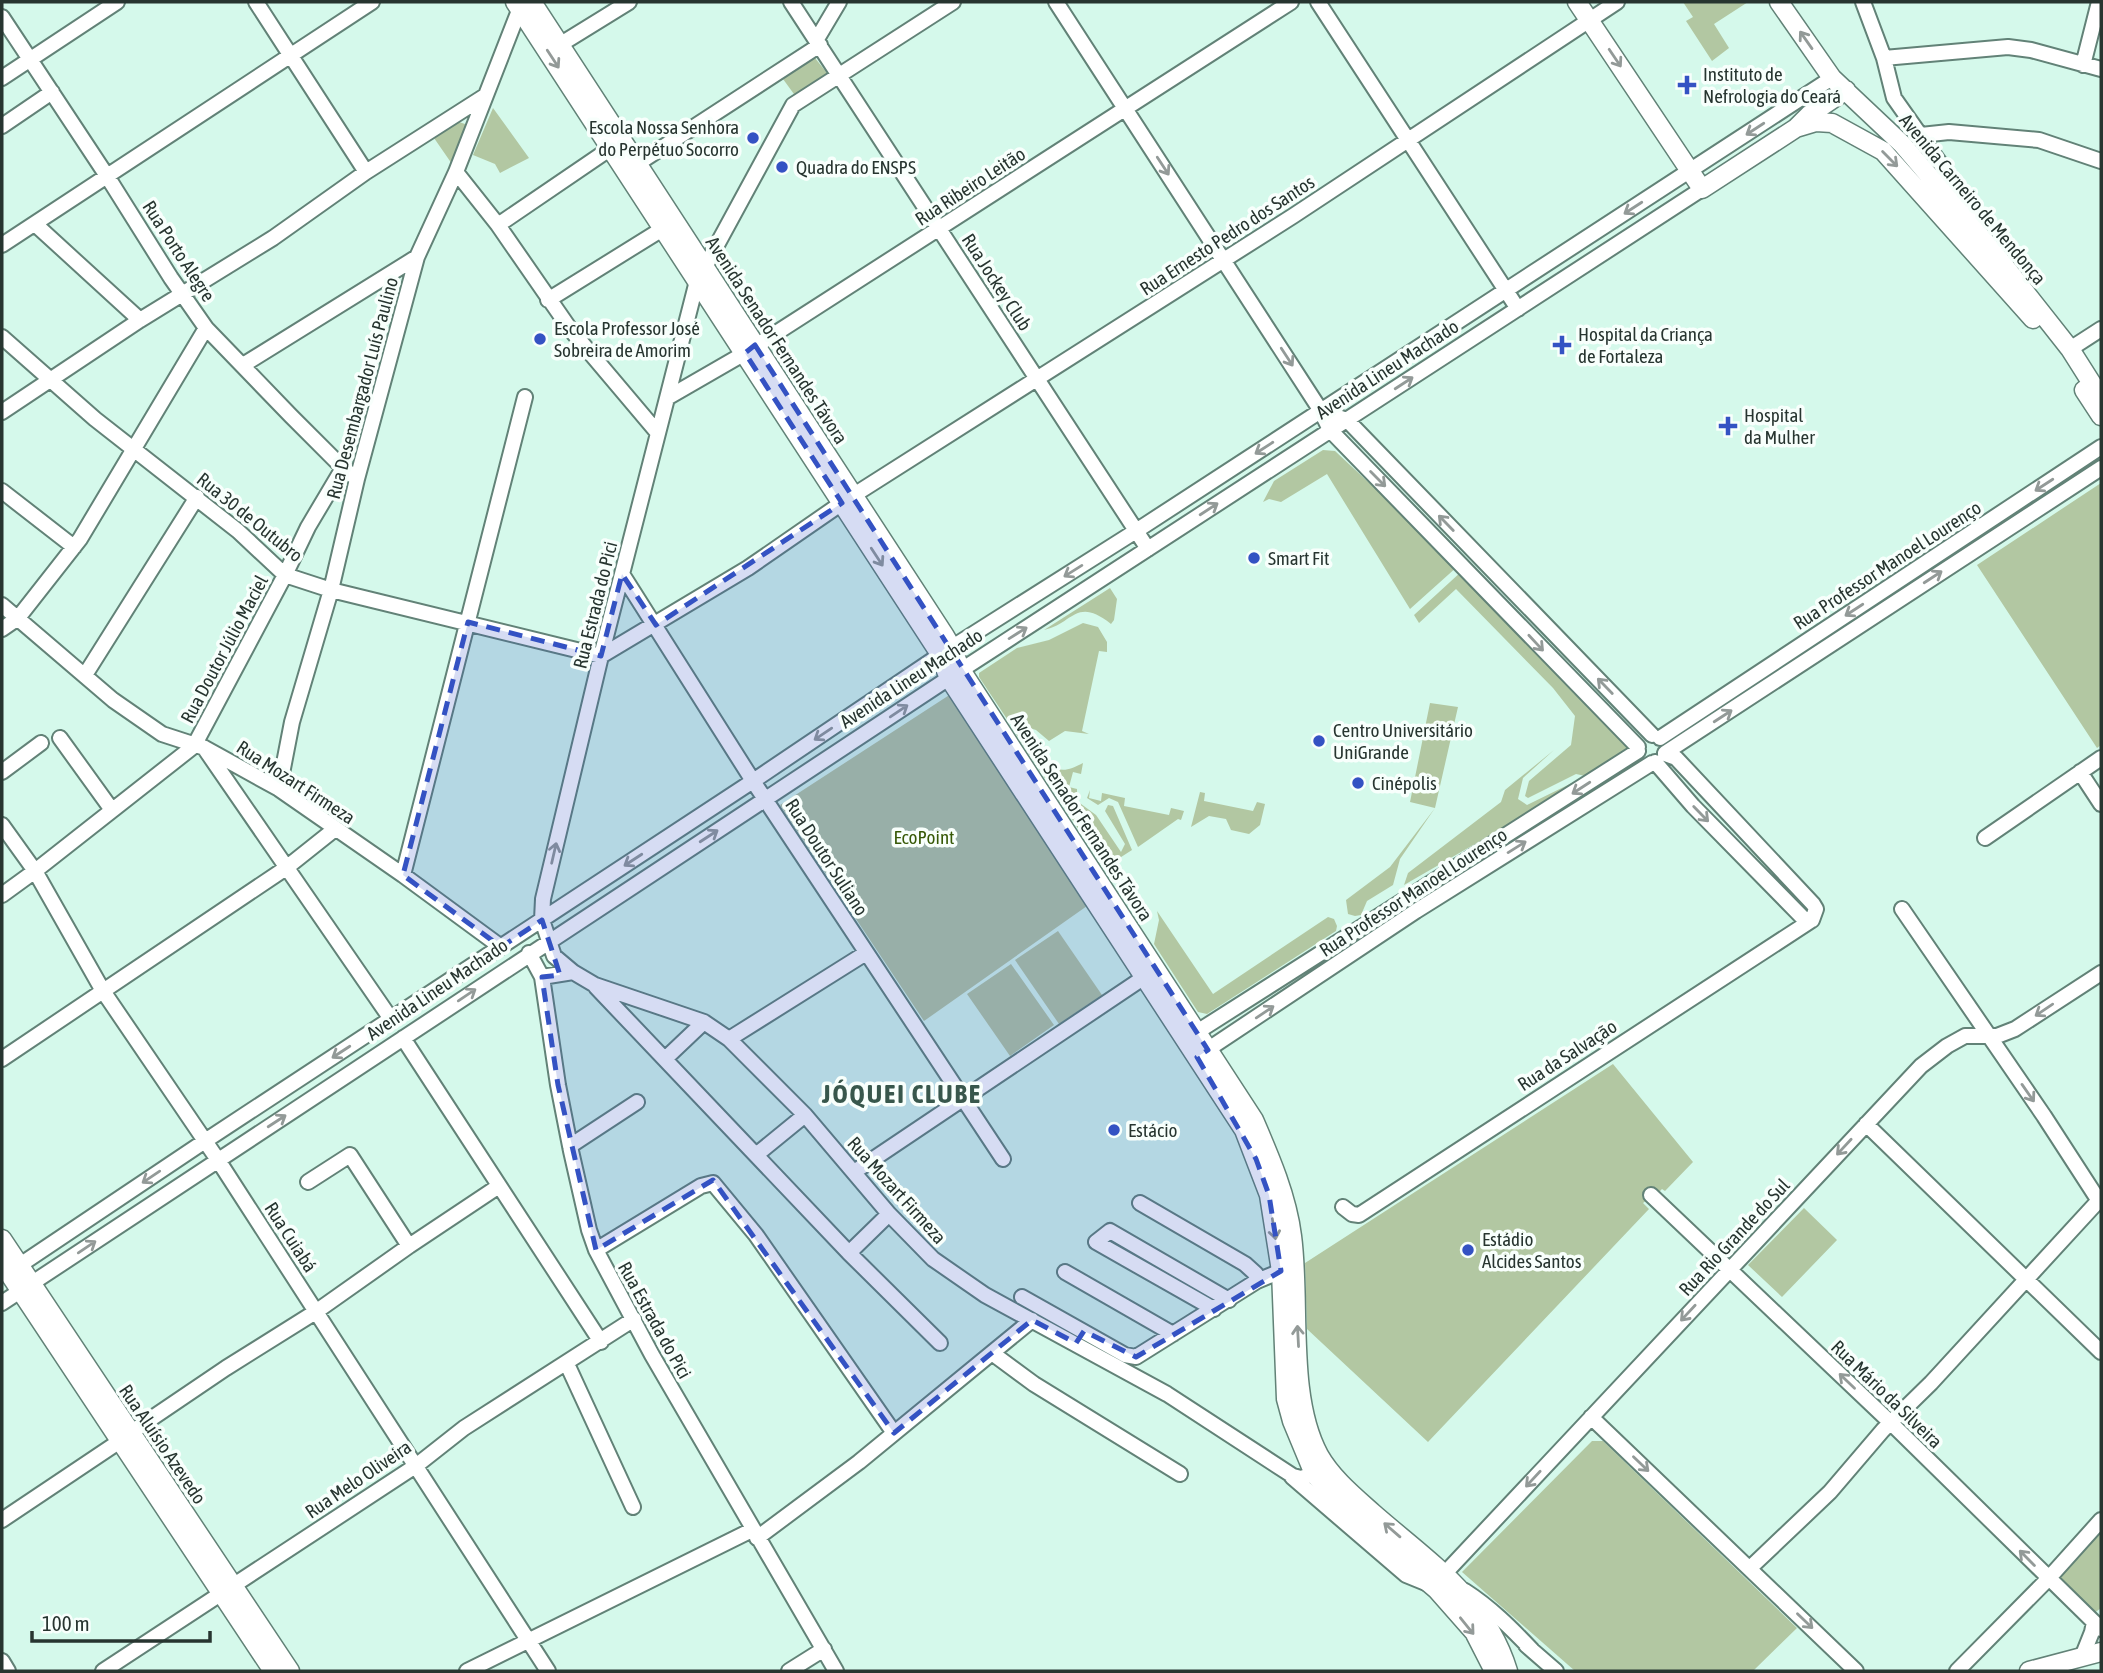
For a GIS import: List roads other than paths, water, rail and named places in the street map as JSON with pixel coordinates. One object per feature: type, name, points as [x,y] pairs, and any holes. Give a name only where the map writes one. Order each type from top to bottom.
[{"type":"main road","points":[[1577,2],[1702,189]]},
{"type":"main road","name":"Avenida Carneiro de Mendonça","points":[[1779,2],[1839,84],[1902,144],[1984,240],[2070,349],[2101,398]]},
{"type":"main road","name":"Avenida Senador Fernandes Távora","points":[[522,4],[561,44],[637,164],[701,274],[946,651],[955,674],[1146,976],[1254,1120],[1277,1175],[1292,1235],[1300,1399],[1319,1455],[1348,1491],[1438,1580],[1474,1632],[1494,1671]]},
{"type":"main road","name":"Avenida Senador Fernandes Távora","points":[[522,4],[664,228],[701,274]]},
{"type":"main road","name":"Avenida Lineu Machado","points":[[1702,189],[1796,128],[1839,84]]},
{"type":"main road","name":"Avenida Carneiro de Mendonça","points":[[1796,128],[1816,122],[1832,123],[1883,151],[2043,332],[2101,416]]},
{"type":"main road","name":"Avenida Senador Fernandes Távora","points":[[955,674],[1197,1032],[1203,1053],[1244,1130],[1269,1195],[1281,1271],[1286,1399],[1314,1474],[1347,1513],[1438,1580],[1460,1588],[1488,1624],[1508,1671]]},
{"type":"main road","name":"Rua Aluísio Azevedo","points":[[2,1239],[8,1270],[25,1288],[228,1589],[290,1671]]},
{"type":"main road","name":"Rua Aluísio Azevedo","points":[[228,1589],[273,1671]]},
{"type":"main road","points":[[2029,1671],[2101,1652]]},
{"type":"street","points":[[2,78],[117,2]]},
{"type":"street","points":[[256,2],[366,172]]},
{"type":"street","points":[[2,245],[372,2]]},
{"type":"street","points":[[561,44],[629,2]]},
{"type":"street","name":"Rua Jockey Club","points":[[792,2],[1148,549]]},
{"type":"street","points":[[637,164],[819,42],[839,2]]},
{"type":"street","name":"Rua Estrada do Pici","points":[[549,940],[542,920],[543,899],[657,432],[701,274],[793,105],[953,2]]},
{"type":"street","points":[[1056,2],[1321,411],[1330,430],[1639,749],[1641,758],[1659,758],[1665,744],[1346,420],[1321,411]]},
{"type":"street","name":"Rua Ribeiro Leitão","points":[[667,398],[750,349],[1291,2]]},
{"type":"street","points":[[1318,2],[1518,309]]},
{"type":"street","name":"Rua Ernesto Pedro dos Santos","points":[[601,656],[748,568],[848,499],[1224,260],[1617,2]]},
{"type":"street","points":[[1863,2],[1884,58],[1894,98],[1961,193],[1984,240]]},
{"type":"street","points":[[2083,65],[2099,2]]},
{"type":"street","name":"Rua Desembargador Luís Paulino","points":[[279,789],[292,722],[331,590],[357,479],[416,257],[456,172],[522,4]]},
{"type":"street","name":"Rua Porto Alegre","points":[[3,21],[206,328],[343,468],[357,479]]},
{"type":"street","points":[[1884,58],[2008,47],[2031,50],[2101,69]]},
{"type":"street","name":"Avenida Lineu Machado","points":[[8,1270],[753,781],[946,651],[1136,531],[1690,171],[1839,84]]},
{"type":"street","points":[[2,126],[52,92]]},
{"type":"street","points":[[2,412],[141,320],[273,238],[366,172],[485,96]]},
{"type":"street","points":[[1921,135],[1949,132],[2039,140],[2101,160]]},
{"type":"street","points":[[498,225],[611,148]]},
{"type":"street","points":[[456,172],[498,225],[570,329],[657,432]]},
{"type":"street","name":"Avenida Lineu Machado","points":[[2,1303],[529,953],[1702,189]]},
{"type":"street","points":[[35,224],[141,320]]},
{"type":"street","points":[[548,300],[664,228]]},
{"type":"street","points":[[243,365],[416,257]]},
{"type":"street","points":[[1544,265],[1557,283]]},
{"type":"street","points":[[1478,309],[1490,327]]},
{"type":"street","points":[[2,629],[18,618],[74,547],[206,328]]},
{"type":"street","points":[[2070,349],[2101,329]]},
{"type":"street","name":"Rua 30 de Outubro","points":[[2,337],[49,381],[238,531],[285,575],[331,590],[601,656]]},
{"type":"street","points":[[403,875],[525,397]]},
{"type":"street","name":"Rua Professor Manoel Lourenço","points":[[1656,737],[2101,447]]},
{"type":"street","name":"Rua Doutor Júlio Maciel","points":[[2,895],[199,747],[308,527],[343,468]]},
{"type":"street","name":"Rua Professor Manoel Lourenço","points":[[1203,1053],[2101,468]]},
{"type":"street","points":[[2,491],[74,547]]},
{"type":"street","points":[[85,676],[197,498]]},
{"type":"street","name":"Rua Doutor Suliano","points":[[622,574],[753,781],[1003,1159]]},
{"type":"street","name":"Rua Mozart Firmeza","points":[[2,605],[113,701],[162,734],[199,747],[279,789],[501,947]]},
{"type":"street","points":[[1639,749],[1644,737],[1656,737]]},
{"type":"street","points":[[60,738],[112,810]]},
{"type":"street","points":[[2,772],[41,743]]},
{"type":"street","points":[[199,747],[391,1019]]},
{"type":"street","name":"Rua Professor Manoel Lourenço","points":[[1197,1032],[1639,749]]},
{"type":"street","name":"Rua da Salvação","points":[[1343,1208],[1359,1215],[1812,920],[1816,909],[1813,904],[1676,758],[1659,758]]},
{"type":"street","points":[[1985,838],[2101,758]]},
{"type":"street","points":[[2080,772],[2101,804]]},
{"type":"street","name":"Rua Cuiabá","points":[[2,825],[35,871],[103,991],[317,1311],[548,1671]]},
{"type":"street","points":[[2,1059],[286,868],[335,829]]},
{"type":"street","points":[[1750,1568],[1830,1492],[2100,1200],[1902,909]]},
{"type":"street","points":[[1353,932],[1362,947]]},
{"type":"street","name":"Rua Mozart Firmeza","points":[[549,940],[554,956],[595,985],[704,1022],[729,1039],[804,1115],[888,1214],[933,1259],[985,1295],[1032,1320],[1080,1337],[1298,1478],[1314,1474]]},
{"type":"street","name":"Rua Estrada do Pici","points":[[529,953],[542,977],[570,1146],[596,1250],[755,1534],[836,1671]]},
{"type":"street","points":[[729,1039],[866,953]]},
{"type":"street","points":[[542,977],[573,972]]},
{"type":"street","name":"Rua Rio Grande do Sul","points":[[1438,1580],[1921,1066],[1965,1035],[1988,1037],[2006,1034],[2101,973]]},
{"type":"street","points":[[854,1172],[1146,976]]},
{"type":"street","points":[[595,985],[849,1253],[940,1343]]},
{"type":"street","points":[[665,1059],[704,1022]]},
{"type":"street","points":[[403,1038],[601,1342]]},
{"type":"street","points":[[570,1146],[637,1102]]},
{"type":"street","points":[[756,1155],[804,1115]]},
{"type":"street","points":[[1866,1124],[2101,1352]]},
{"type":"street","points":[[309,1182],[350,1155],[409,1246]]},
{"type":"street","points":[[596,1250],[711,1182],[718,1187],[756,1236],[894,1433]]},
{"type":"street","points":[[2,1520],[226,1368],[317,1311],[499,1186]]},
{"type":"street","name":"Rua Mário da Silveira","points":[[1651,1195],[1891,1423],[2048,1579],[2099,1622],[2081,1657]]},
{"type":"street","points":[[1140,1203],[1245,1264],[1256,1274],[1257,1281]]},
{"type":"street","points":[[849,1253],[888,1214]]},
{"type":"street","points":[[1214,1309],[1097,1242],[1110,1231],[1229,1300]]},
{"type":"street","points":[[1150,1273],[1163,1262]]},
{"type":"street","points":[[1022,1297],[1080,1337],[1136,1357],[1257,1281],[1281,1271]]},
{"type":"street","points":[[1065,1272],[1173,1334]]},
{"type":"street","name":"Rua Melo Oliveira","points":[[103,1671],[417,1465],[464,1428],[634,1320]]},
{"type":"street","points":[[467,1671],[755,1534],[859,1462],[1032,1320]]},
{"type":"street","points":[[992,1353],[1034,1384],[1180,1474]]},
{"type":"street","points":[[566,1364],[633,1507]]},
{"type":"street","points":[[1591,1417],[1856,1671]]},
{"type":"street","name":"Rua Mozart Firmeza","points":[[1281,1467],[1406,1575],[1438,1580]]},
{"type":"street","points":[[1957,1671],[2048,1579],[2101,1520]]},
{"type":"street","points":[[1460,1588],[1510,1626],[1532,1650]]},
{"type":"street","points":[[1488,1624],[1503,1628],[1556,1671]]},
{"type":"street","points":[[789,1671],[824,1650]]},
{"type":"street","points":[[2,1661],[8,1671]]},
{"type":"place","name":"Instituto de Nefrologia do Ceará","points":[[1687,85]]},
{"type":"place","name":"Escola Nossa Senhora do Perpétuo Socorro","points":[[753,138]]},
{"type":"place","name":"Quadra do ENSPS","points":[[782,167]]},
{"type":"place","name":"Escola Professor José Sobreira de Amorim","points":[[540,339]]},
{"type":"place","name":"Hospital da Criança de Fortaleza","points":[[1562,345]]},
{"type":"place","name":"Hospital da Mulher","points":[[1728,426]]},
{"type":"place","name":"Smart Fit","points":[[1254,558]]},
{"type":"place","name":"Centro Universitário UniGrande","points":[[1319,741]]},
{"type":"place","name":"Cinépolis","points":[[1358,783]]},
{"type":"place","name":"Estácio","points":[[1114,1130]]},
{"type":"place","name":"Estádio Alcides Santos","points":[[1468,1250]]},
{"type":"district","name":"JÓQUEI CLUBE","points":[[902,1094]]},
{"type":"park label","name":"EcoPoint","points":[[924,837]]}]
